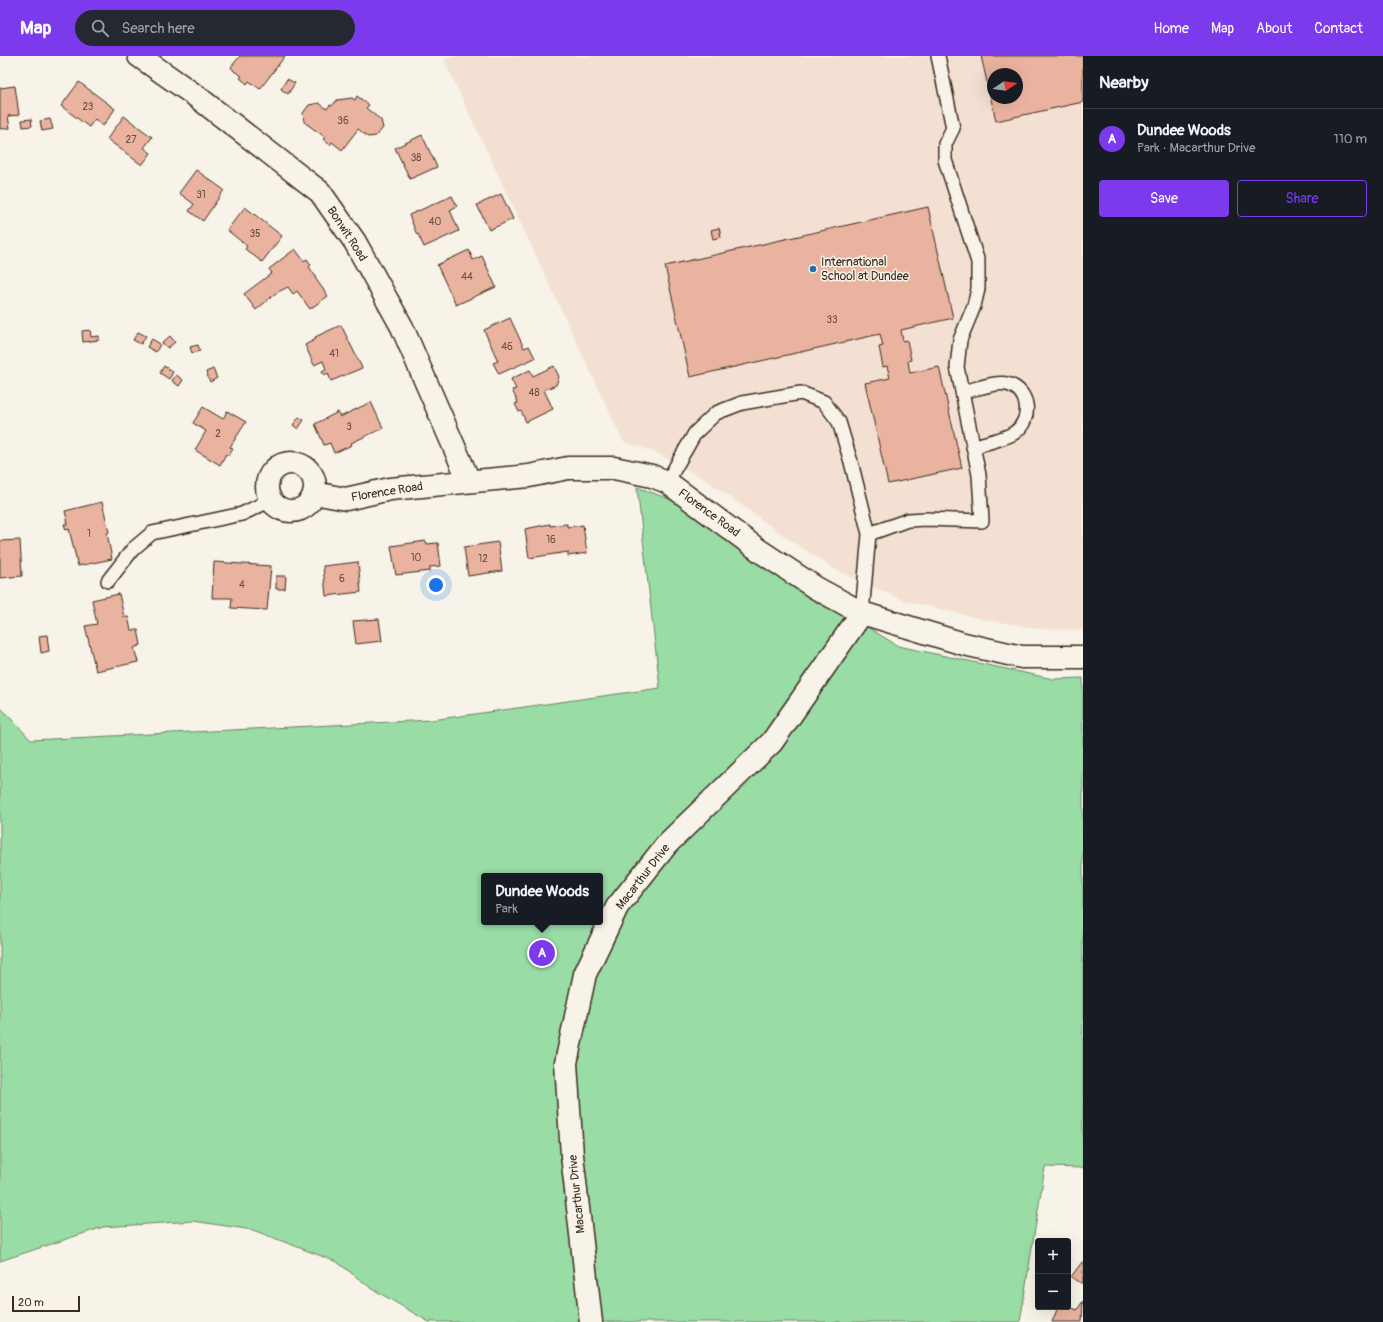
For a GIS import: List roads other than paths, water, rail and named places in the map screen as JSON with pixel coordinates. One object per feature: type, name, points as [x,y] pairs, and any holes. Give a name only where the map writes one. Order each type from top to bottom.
[{"type":"street","name":"Bonwit Road","points":[[139,56],[196,96],[320,192],[355,242],[402,327],[470,481]]},
{"type":"street","points":[[287,463],[301,465],[309,471],[315,484],[314,493],[307,505],[295,510],[281,509],[271,500],[267,487],[269,477],[274,469],[287,463]]},
{"type":"street","name":"Florence Road","points":[[314,493],[346,499],[390,489],[529,476],[568,468],[614,468],[652,476],[667,482],[760,551],[816,588],[862,613],[964,644],[1022,657],[1083,657]]},
{"type":"street","name":"Macarthur Drive","points":[[591,1322],[572,1155],[566,1063],[585,974],[617,907],[668,843],[772,742],[862,613]]},
{"type":"lane","points":[[869,534],[908,520],[926,519],[982,521],[979,475],[957,367],[957,356],[960,340],[974,306],[979,275],[978,262],[950,181],[945,160],[945,144],[953,128],[938,56]]},
{"type":"lane","points":[[962,392],[1006,383],[1014,386],[1022,394],[1026,402],[1027,413],[1024,423],[1014,433],[973,447]]},
{"type":"lane","points":[[667,482],[695,433],[716,413],[742,403],[801,393],[824,402],[839,422],[851,462],[869,534],[862,613]]},
{"type":"lane","points":[[108,581],[133,549],[152,532],[242,514],[271,500]]},
{"type":"place","name":"International School at Dundee","points":[[813,269]]},
{"type":"place","name":"Dundee Woods","points":[[542,953]]}]
